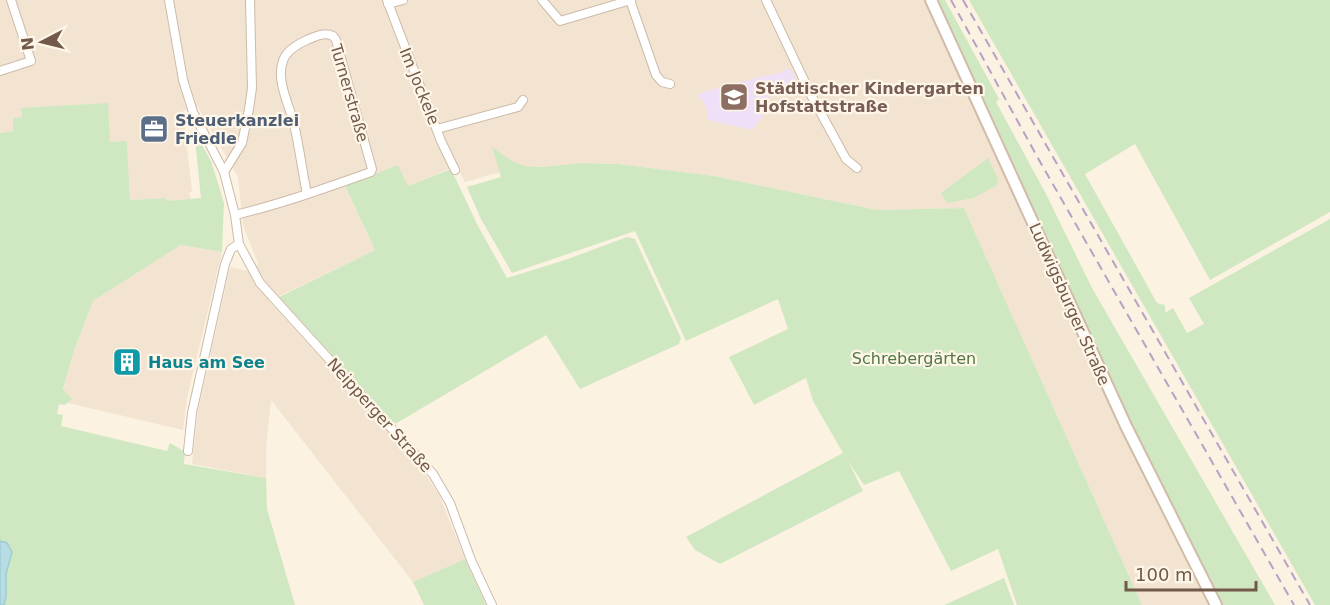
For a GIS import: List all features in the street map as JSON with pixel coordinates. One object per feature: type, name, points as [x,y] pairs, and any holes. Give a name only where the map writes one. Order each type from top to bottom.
[{"type":"main road","name":"Ludwigsburger Straße","points":[[931,0],[1126,426],[1216,605]]},
{"type":"street","points":[[0,71],[31,61],[11,0]]},
{"type":"street","points":[[172,0],[183,80],[193,112],[224,172],[235,215],[239,244],[231,249],[225,264],[192,413],[188,451]]},
{"type":"street","points":[[224,172],[242,143],[249,109],[252,88],[250,0]]},
{"type":"street","points":[[387,2],[403,0]]},
{"type":"street","points":[[542,0],[560,21],[631,0],[656,75],[662,82],[670,84]]},
{"type":"street","points":[[766,0],[846,159],[857,168]]},
{"type":"street","name":"Im Jockele","points":[[387,2],[455,170]]},
{"type":"street","name":"Turnerstraße","points":[[235,215],[268,207],[307,194],[371,172],[336,40],[326,33],[317,35],[291,49],[283,59],[282,67],[282,81],[293,121],[307,194]]},
{"type":"street","points":[[437,129],[518,107],[523,100]]},
{"type":"street","name":"Neipperger Straße","points":[[239,244],[260,283],[433,474],[450,503],[471,560],[492,605]]},
{"type":"shaded area","points":[[0,0],[938,0],[1103,364],[1229,605],[1142,605],[964,208],[877,210],[714,176],[618,164],[525,166],[512,161],[493,148],[500,172],[465,182],[456,166],[408,186],[345,187],[375,250],[269,301],[422,468],[440,497],[465,559],[413,582],[271,400],[266,448],[266,478],[192,464],[198,412],[230,267],[248,271],[258,264],[243,225],[238,177],[198,107],[183,111],[191,200],[167,201],[166,198],[130,200],[127,141],[110,143],[21,108],[22,117],[13,131],[0,133]]},
{"type":"shaded area","name":"Städtischer Kindergarten Hofstattstraße","points":[[790,68],[800,87],[760,100],[764,115],[752,130],[708,120],[706,106],[697,94],[773,75]]},
{"type":"shaded area","points":[[181,245],[222,252],[187,398],[183,430],[60,401],[74,351],[93,301]]},
{"type":"green space","points":[[938,0],[945,0],[999,99],[996,102],[1046,194],[1092,288],[1275,605],[1222,605],[1154,473]]},
{"type":"green space","points":[[969,0],[1330,0],[1330,212],[1210,280],[1135,144],[1085,174],[1157,303],[1165,305],[1165,313],[1173,308],[1187,333],[1204,324],[1189,298],[1330,219],[1330,605],[1315,605]]},
{"type":"green space","points":[[108,103],[110,142],[127,141],[130,200],[166,198],[167,201],[201,198],[195,139],[198,138],[211,161],[224,203],[222,252],[181,245],[93,301],[74,351],[63,389],[72,399],[65,405],[59,404],[57,414],[63,415],[61,426],[167,451],[170,443],[185,450],[184,464],[266,478],[267,509],[295,605],[0,605],[0,133],[13,131],[13,118],[22,117],[21,108]]},
{"type":"green space","name":"Schrebergärten","points":[[492,147],[512,161],[525,166],[618,164],[714,176],[877,210],[964,208],[1142,605],[1017,605],[998,549],[951,571],[899,471],[864,485],[848,461],[863,491],[720,564],[695,550],[686,537],[843,453],[813,401],[806,378],[754,405],[729,357],[788,329],[778,299],[686,341],[635,231],[512,273],[481,219],[467,187],[501,177]]},
{"type":"green space","points":[[988,158],[998,179],[996,186],[973,198],[947,203],[941,193]]},
{"type":"green space","points":[[398,165],[408,186],[451,169],[478,226],[507,278],[627,237],[635,239],[681,338],[679,344],[580,389],[546,335],[395,424],[279,297],[375,250],[345,186]]},
{"type":"green space","points":[[465,559],[486,605],[424,605],[413,582]]},
{"type":"green space","points":[[1004,578],[1014,605],[944,605]]},
{"type":"water","points":[[0,541],[7,543],[12,552],[6,574],[4,605],[0,605]]},
{"type":"railway","points":[[951,0],[1039,160],[1294,605]]},
{"type":"railway","points":[[963,0],[1310,605]]},
{"type":"place","name":"Städtischer Kindergarten Hofstattstraße","points":[[734,97]]},
{"type":"place","name":"Steuerkanzlei Friedle","points":[[154,129]]},
{"type":"place","name":"Haus am See","points":[[127,362]]}]
